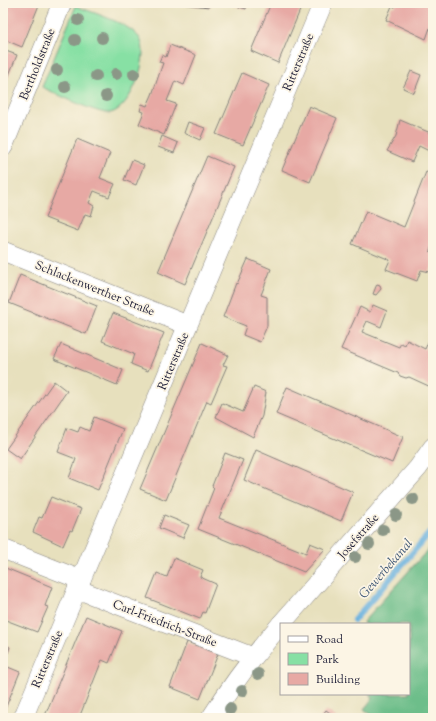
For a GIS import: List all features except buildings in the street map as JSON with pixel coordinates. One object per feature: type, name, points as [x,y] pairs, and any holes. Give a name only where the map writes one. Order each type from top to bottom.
[{"type":"street","name":"Bertholdstraße","points":[[3,147],[62,3]]},
{"type":"street","name":"Ritterstraße","points":[[23,718],[323,3]]},
{"type":"street","name":"Schlackenwerther Straße","points":[[3,252],[188,325]]},
{"type":"street","name":"Josefstraße","points":[[282,623],[418,468],[433,447]]},
{"type":"street","name":"Carl-Friedrich-Straße","points":[[3,549],[79,584],[252,657]]},
{"type":"street","name":"Josefstraße","points":[[211,718],[229,688],[252,657],[280,625]]},
{"type":"green space","points":[[76,6],[126,26],[138,36],[142,44],[143,54],[141,67],[138,79],[132,92],[118,109],[110,113],[86,107],[42,87]]},
{"type":"green space","points":[[433,544],[433,718],[375,718],[364,709],[373,698],[371,695],[410,695],[410,623],[363,622]]},
{"type":"waterway","name":"Gewerbekanal","points":[[354,620],[433,529]]}]
